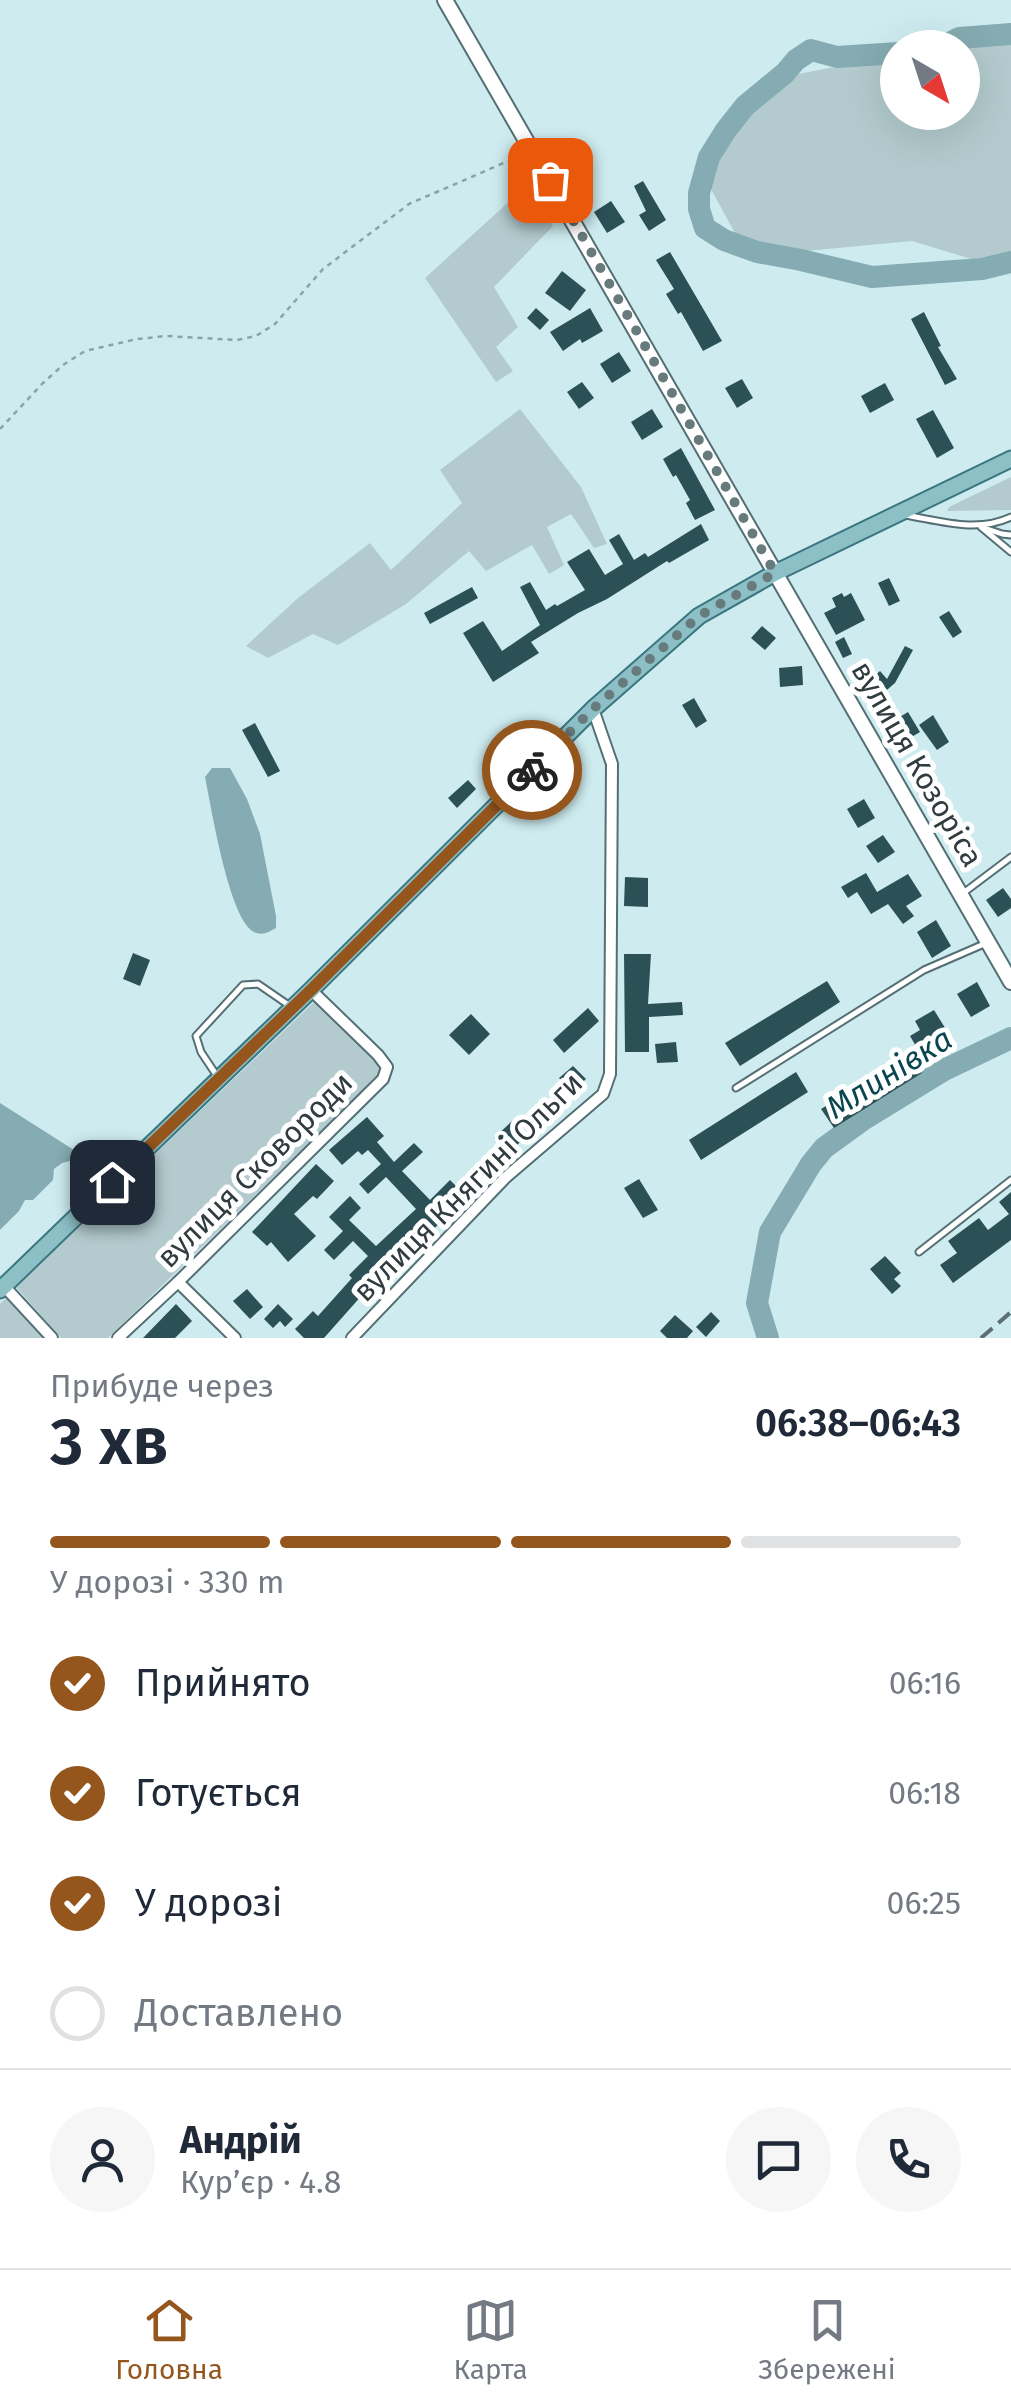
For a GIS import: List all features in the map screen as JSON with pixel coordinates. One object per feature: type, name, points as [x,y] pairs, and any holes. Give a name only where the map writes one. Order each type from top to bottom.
[{"type":"main road","points":[[2,1288],[311,990],[593,709],[699,616],[775,573],[1011,459]]},
{"type":"street","name":"вулиця Козоріса","points":[[444,0],[1011,982]]},
{"type":"street","name":"вулиця Княгині Ольги","points":[[352,1338],[505,1178],[603,1094],[610,1074],[612,764],[593,709]]},
{"type":"street","name":"вулиця Сковороди","points":[[118,1338],[383,1079],[387,1067],[378,1054],[311,990]]},
{"type":"street","points":[[178,1282],[235,1338]]},
{"type":"street","points":[[2,1288],[52,1338]]},
{"type":"lane","points":[[897,514],[1011,534]]},
{"type":"lane","points":[[981,527],[1011,517]]},
{"type":"lane","points":[[981,527],[1011,552]]},
{"type":"lane","points":[[961,895],[1011,857]]},
{"type":"lane","points":[[736,1088],[924,970],[988,942]]},
{"type":"lane","points":[[219,1078],[201,1052],[196,1036],[243,985],[258,984],[292,1008]]},
{"type":"lane","points":[[920,1252],[1011,1180]]},
{"type":"path","points":[[0,430],[42,383],[86,351],[166,336],[238,340],[256,336],[276,324],[323,269],[409,204],[532,150]]},
{"type":"shaded area","points":[[1011,35],[1011,271],[912,241],[785,253],[736,235],[707,182],[743,117],[793,75],[880,58],[880,130],[980,130],[980,40]]},
{"type":"shaded area","points":[[523,189],[553,226],[494,287],[518,327],[496,347],[513,371],[496,382],[425,278]]},
{"type":"shaded area","points":[[520,409],[581,487],[607,544],[594,548],[571,514],[547,527],[564,565],[549,574],[532,545],[486,571],[469,551],[406,604],[338,645],[313,634],[268,658],[246,646],[298,598],[370,543],[391,570],[462,503],[440,470]]},
{"type":"shaded area","points":[[1011,477],[1011,510],[947,511],[949,507]]},
{"type":"shaded area","points":[[212,768],[230,768],[260,834],[276,916],[276,928],[265,933],[254,932],[245,923],[229,885],[205,777]]},
{"type":"shaded area","points":[[314,1002],[380,1066],[378,1076],[108,1338],[61,1338],[16,1287]]},
{"type":"shaded area","points":[[0,1103],[74,1150],[70,1161],[54,1169],[53,1180],[33,1200],[25,1200],[0,1230]]},
{"type":"shaded area","points":[[6,1298],[43,1338],[0,1338],[0,1304]]},
{"type":"building","points":[[643,181],[666,220],[649,231],[639,215],[646,211],[634,186]]},
{"type":"building","points":[[611,201],[625,222],[607,233],[594,212]]},
{"type":"building","points":[[670,252],[722,341],[703,351],[666,294],[674,289],[656,260]]},
{"type":"building","points":[[562,271],[586,290],[570,311],[545,293]]},
{"type":"building","points":[[536,308],[549,320],[540,330],[527,318]]},
{"type":"building","points":[[590,308],[603,331],[582,343],[580,339],[563,351],[550,332]]},
{"type":"building","points":[[924,312],[957,379],[945,385],[911,319]]},
{"type":"building","points":[[619,352],[631,371],[612,383],[600,364]]},
{"type":"building","points":[[742,379],[753,398],[737,408],[725,388]]},
{"type":"building","points":[[582,382],[594,398],[579,409],[567,392]]},
{"type":"building","points":[[885,383],[894,400],[870,413],[861,396]]},
{"type":"building","points":[[652,409],[663,427],[642,440],[631,422]]},
{"type":"building","points":[[933,410],[954,448],[937,458],[916,419]]},
{"type":"building","points":[[681,448],[715,510],[695,520],[686,503],[690,500],[663,459]]},
{"type":"building","points":[[701,524],[709,540],[531,642],[539,653],[493,682],[463,633],[483,621],[502,651],[540,625],[520,587],[530,582],[546,610],[585,590],[567,562],[589,549],[605,575],[623,564],[609,540],[619,534],[634,560],[645,553],[648,557]]},
{"type":"building","points":[[889,578],[900,601],[889,606],[878,583]]},
{"type":"building","points":[[472,587],[478,598],[430,624],[424,613]]},
{"type":"building","points":[[842,593],[844,597],[851,593],[865,620],[836,635],[824,613],[836,607],[832,598]]},
{"type":"building","points":[[949,611],[962,632],[953,638],[939,617]]},
{"type":"building","points":[[762,626],[776,638],[765,650],[751,638]]},
{"type":"building","points":[[844,637],[852,654],[843,658],[835,642]]},
{"type":"building","points":[[905,646],[913,650],[895,683],[881,695],[885,699],[877,707],[867,697],[875,689],[879,692],[869,681],[880,671],[887,679]]},
{"type":"building","points":[[802,666],[803,685],[780,687],[779,668]]},
{"type":"building","points":[[694,698],[707,721],[696,728],[682,705]]},
{"type":"building","points":[[908,712],[920,732],[900,744],[888,724]]},
{"type":"building","points":[[933,715],[949,742],[937,750],[919,725]]},
{"type":"building","points":[[255,723],[280,771],[268,777],[242,730]]},
{"type":"building","points":[[925,766],[935,785],[919,794],[909,776]]},
{"type":"building","points":[[468,780],[476,789],[457,808],[448,798]]},
{"type":"building","points":[[864,799],[875,818],[858,828],[847,809]]},
{"type":"building","points":[[951,805],[961,823],[943,833],[933,816]]},
{"type":"building","points":[[883,835],[895,852],[878,863],[866,846]]},
{"type":"building","points":[[866,873],[877,892],[908,874],[922,896],[906,906],[914,916],[903,924],[888,904],[871,914],[857,892],[848,898],[841,887]]},
{"type":"building","points":[[625,877],[648,878],[648,907],[624,906]]},
{"type":"building","points":[[1003,888],[1011,899],[1011,908],[998,917],[986,900]]},
{"type":"building","points":[[936,920],[951,946],[932,958],[917,932]]},
{"type":"building","points":[[133,953],[150,960],[140,986],[123,979]]},
{"type":"building","points":[[624,954],[651,954],[648,1004],[682,1002],[683,1015],[649,1017],[649,1052],[625,1052]]},
{"type":"building","points":[[827,981],[840,1002],[740,1066],[725,1043]]},
{"type":"building","points":[[977,982],[990,1006],[971,1017],[957,994]]},
{"type":"building","points":[[588,1008],[599,1021],[564,1053],[553,1040]]},
{"type":"building","points":[[934,1010],[947,1031],[917,1048],[910,1036],[920,1030],[915,1021]]},
{"type":"building","points":[[471,1014],[490,1034],[469,1055],[449,1035]]},
{"type":"building","points":[[676,1042],[678,1062],[657,1063],[655,1044]]},
{"type":"building","points":[[910,1054],[922,1073],[834,1128],[821,1109]]},
{"type":"building","points":[[573,1066],[586,1079],[572,1092],[559,1078]]},
{"type":"building","points":[[796,1072],[808,1092],[701,1160],[689,1140]]},
{"type":"building","points":[[367,1117],[384,1136],[377,1142],[394,1162],[414,1143],[423,1152],[402,1171],[430,1200],[450,1180],[467,1197],[419,1243],[416,1240],[387,1267],[324,1338],[304,1338],[295,1329],[313,1311],[318,1316],[368,1256],[353,1241],[334,1260],[324,1250],[343,1231],[329,1217],[350,1196],[361,1208],[349,1220],[376,1246],[416,1209],[386,1177],[368,1194],[359,1184],[381,1164],[368,1150],[362,1155],[358,1151],[342,1165],[329,1150]]},
{"type":"building","points":[[512,1121],[526,1137],[508,1153],[494,1138]]},
{"type":"building","points":[[316,1164],[334,1181],[317,1199],[313,1196],[294,1214],[316,1236],[288,1262],[271,1242],[267,1246],[252,1232]]},
{"type":"building","points":[[639,1179],[658,1210],[643,1218],[624,1188]]},
{"type":"building","points":[[1011,1192],[1011,1240],[953,1283],[940,1265],[957,1253],[948,1241],[979,1218],[988,1230],[1009,1214],[999,1202]]},
{"type":"building","points":[[885,1256],[901,1273],[894,1279],[901,1286],[892,1294],[870,1269]]},
{"type":"building","points":[[247,1289],[263,1307],[250,1319],[233,1301]]},
{"type":"building","points":[[176,1304],[192,1321],[175,1338],[143,1338]]},
{"type":"building","points":[[278,1304],[293,1319],[285,1327],[280,1321],[273,1328],[264,1319]]},
{"type":"building","points":[[711,1312],[720,1321],[706,1337],[696,1327]]},
{"type":"building","points":[[675,1315],[693,1331],[687,1338],[667,1338],[660,1331]]},
{"type":"waterway","name":"Млинівка","points":[[980,36],[1011,34]]},
{"type":"waterway","name":"Млинівка","points":[[880,54],[837,57],[811,50],[745,106],[709,157],[699,193],[705,228],[757,252],[872,277],[982,269],[1011,262]]},
{"type":"waterway","name":"Млинівка","points":[[768,1338],[757,1303],[770,1232],[811,1164],[824,1148],[864,1119],[944,1070],[1011,1038]]},
{"type":"railway","points":[[981,1338],[1011,1312]]},
{"type":"way so far","points":[[532,770],[593,709],[699,616],[775,573],[550,180]]},
{"type":"route","points":[[112,1182],[532,770]]}]
